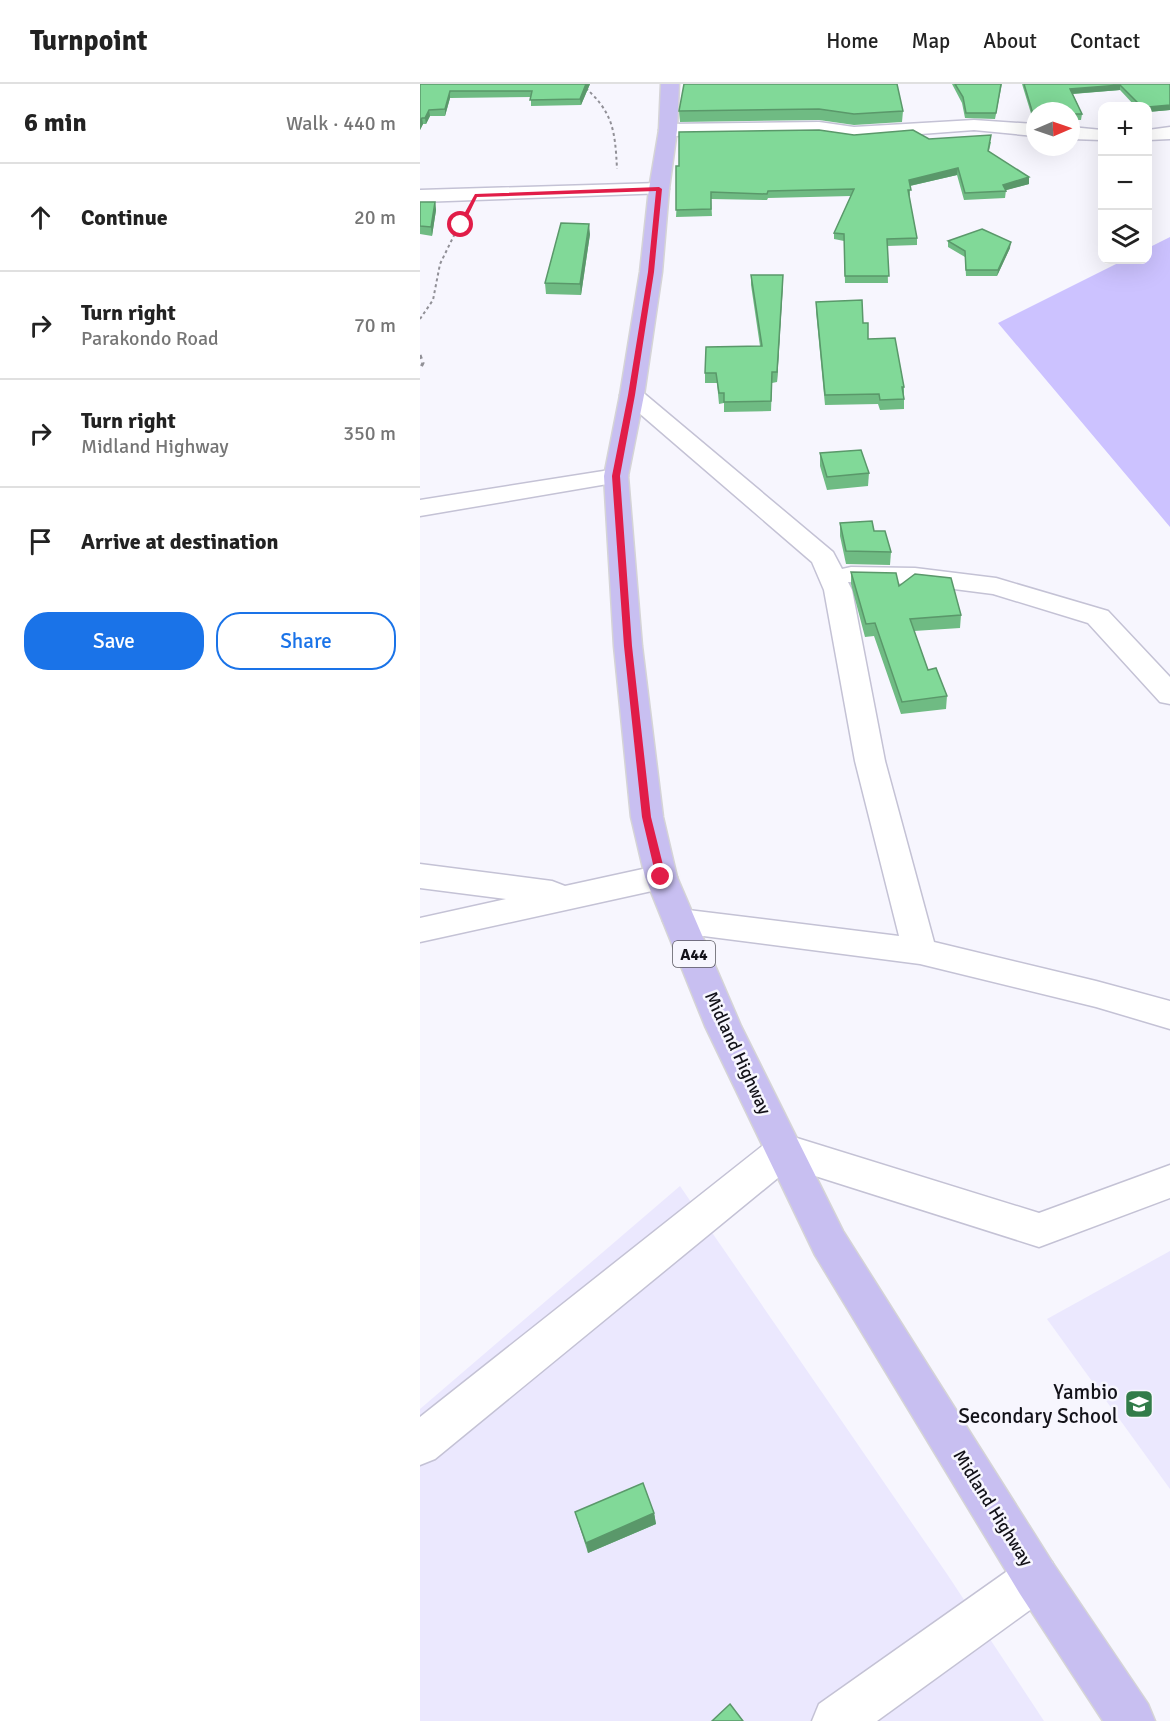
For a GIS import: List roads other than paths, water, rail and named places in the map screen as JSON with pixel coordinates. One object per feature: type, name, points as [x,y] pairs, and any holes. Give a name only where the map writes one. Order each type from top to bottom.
[{"type":"main road","name":"Midland Highway","points":[[670,84],[668,130],[659,184],[651,272],[632,395],[616,476],[628,646],[647,817],[661,877],[723,1026],[829,1243],[1036,1578],[1131,1721]]},
{"type":"street","points":[[668,130],[819,128],[854,133],[974,125],[1026,129]]},
{"type":"street","points":[[1152,135],[1170,133]]},
{"type":"street","points":[[1080,134],[1098,135]]},
{"type":"street","points":[[420,196],[475,196],[659,184]]},
{"type":"street","points":[[632,395],[824,558],[838,590],[870,761],[920,951]]},
{"type":"street","points":[[420,508],[616,476]]},
{"type":"street","points":[[831,574],[915,576],[996,586],[1098,617],[1170,695]]},
{"type":"street","points":[[420,876],[574,896]]},
{"type":"street","points":[[420,930],[661,877]]},
{"type":"street","points":[[680,921],[920,951],[1096,993],[1170,1015]]},
{"type":"street","points":[[420,1444],[784,1150],[1039,1230],[1170,1181]]},
{"type":"street","points":[[836,1721],[1036,1578]]},
{"type":"place","name":"Yambio Secondary School","points":[[1139,1404]]}]
